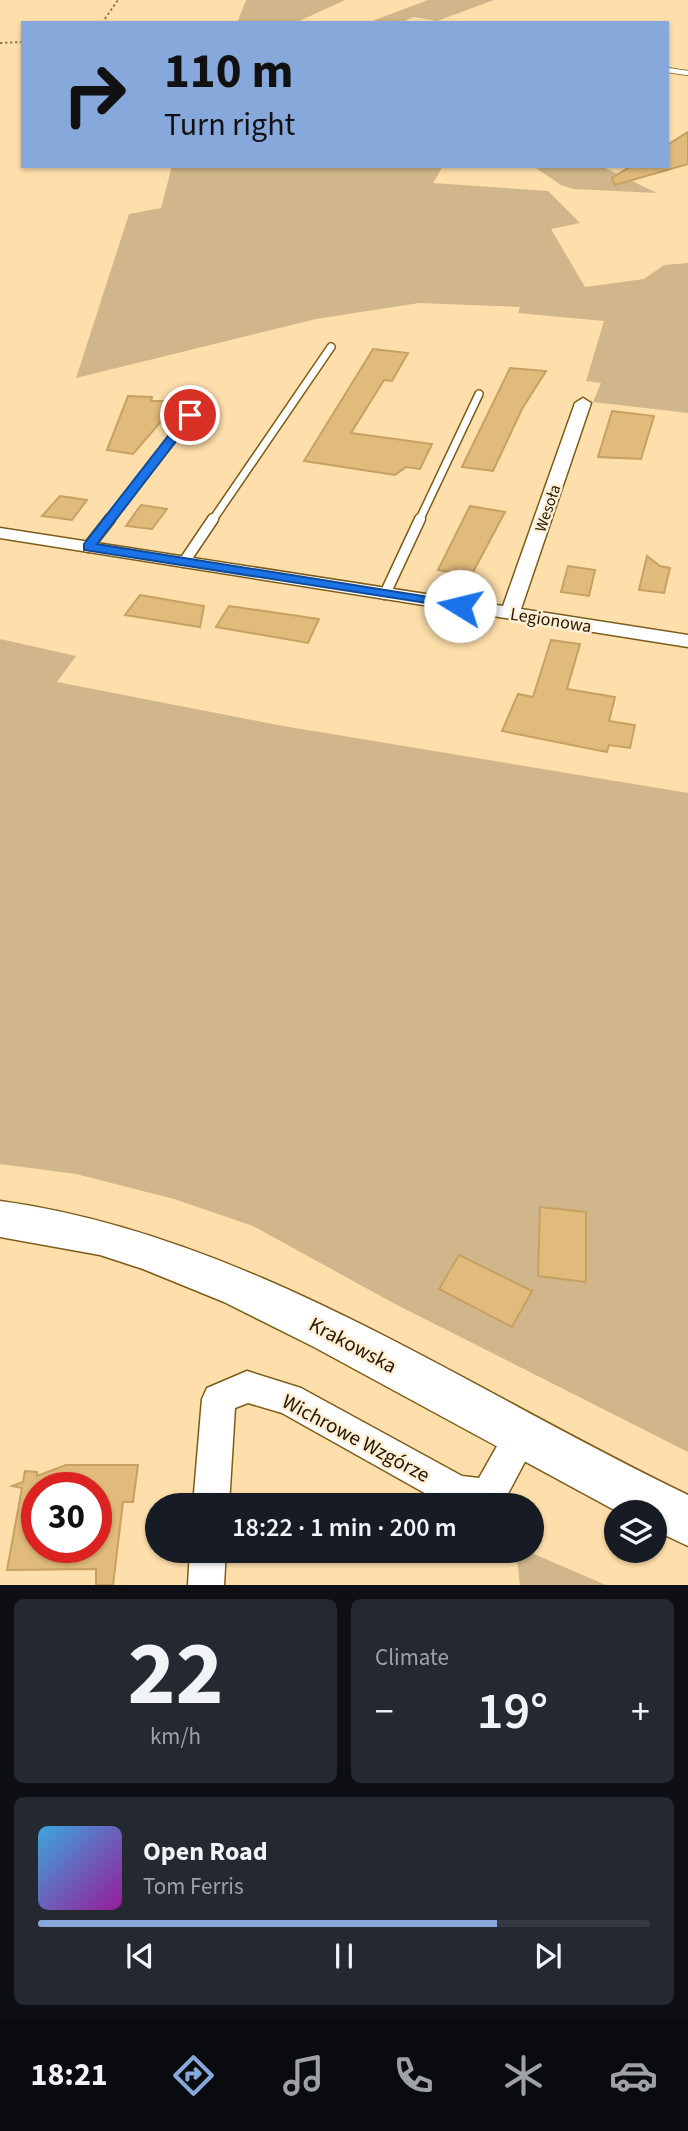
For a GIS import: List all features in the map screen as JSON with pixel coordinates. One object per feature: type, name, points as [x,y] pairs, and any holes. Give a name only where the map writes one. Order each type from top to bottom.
[{"type":"main road","name":"Krakowska","points":[[0,1219],[93,1234],[183,1263],[257,1295],[688,1521]]},
{"type":"street","name":"Wesoła","points":[[510,614],[583,402]]},
{"type":"street","name":"Legionowa","points":[[0,533],[688,641]]},
{"type":"street","name":"Wichrowe Wzgórze","points":[[212,1493],[219,1399],[247,1387],[289,1399],[461,1493]]},
{"type":"street","name":"Wichrowe Wzgórze","points":[[490,1493],[522,1435]]},
{"type":"street","points":[[206,1585],[207,1563]]},
{"type":"lane","points":[[669,70],[688,73]]},
{"type":"lane","points":[[184,562],[331,347]]},
{"type":"lane","points":[[385,594],[479,394]]},
{"type":"lane","points":[[88,547],[190,415]]},
{"type":"path","points":[[103,21],[118,0]]},
{"type":"path","points":[[0,43],[21,42]]},
{"type":"shaded area","points":[[246,0],[345,0],[299,21],[238,21]]},
{"type":"shaded area","points":[[428,0],[494,0],[437,21],[414,17],[405,21],[372,21]]},
{"type":"shaded area","points":[[171,168],[442,168],[433,183],[548,191],[580,223],[551,229],[585,287],[644,279],[664,265],[688,263],[688,413],[593,402],[601,383],[586,381],[604,321],[518,313],[520,307],[419,303],[316,319],[76,378],[129,214],[161,208]]},
{"type":"shaded area","points":[[536,168],[605,168],[657,193],[573,189],[561,185]]},
{"type":"shaded area","points":[[0,639],[76,656],[57,682],[283,726],[688,793],[688,1452],[395,1304],[253,1226],[174,1199],[76,1174],[0,1164]]},
{"type":"shaded area","points":[[544,1558],[606,1585],[520,1585],[517,1563],[544,1563]]},
{"type":"building","points":[[688,132],[688,164],[615,185],[612,178],[628,168],[669,168],[669,144]]},
{"type":"building","points":[[373,349],[408,353],[392,381],[384,380],[351,433],[432,444],[420,469],[406,467],[395,475],[304,461]]},
{"type":"building","points":[[510,368],[546,371],[522,409],[493,471],[462,467]]},
{"type":"building","points":[[128,396],[152,397],[151,401],[169,401],[164,418],[133,454],[107,450]]},
{"type":"building","points":[[612,411],[654,416],[641,459],[598,457]]},
{"type":"building","points":[[60,496],[87,500],[72,520],[42,516]]},
{"type":"building","points":[[141,505],[167,509],[152,529],[126,526]]},
{"type":"building","points":[[470,506],[505,512],[471,576],[438,570]]},
{"type":"building","points":[[647,556],[660,566],[670,568],[664,593],[639,590]]},
{"type":"building","points":[[568,566],[595,570],[589,596],[561,592]]},
{"type":"building","points":[[140,595],[204,606],[200,627],[125,615]]},
{"type":"building","points":[[229,606],[319,619],[308,643],[216,627]]},
{"type":"building","points":[[551,640],[580,644],[567,689],[615,697],[609,721],[635,725],[630,748],[609,745],[607,752],[502,731],[518,694],[533,697]]},
{"type":"building","points":[[540,1207],[586,1212],[586,1282],[538,1276]]},
{"type":"building","points":[[459,1255],[532,1291],[512,1327],[439,1289]]},
{"type":"building","points":[[66,1465],[138,1465],[133,1502],[123,1502],[113,1585],[96,1585],[96,1569],[7,1570],[21,1493],[21,1563],[112,1563],[112,1472],[48,1472]]},
{"type":"route","points":[[190,415],[88,547],[460,606]]}]
